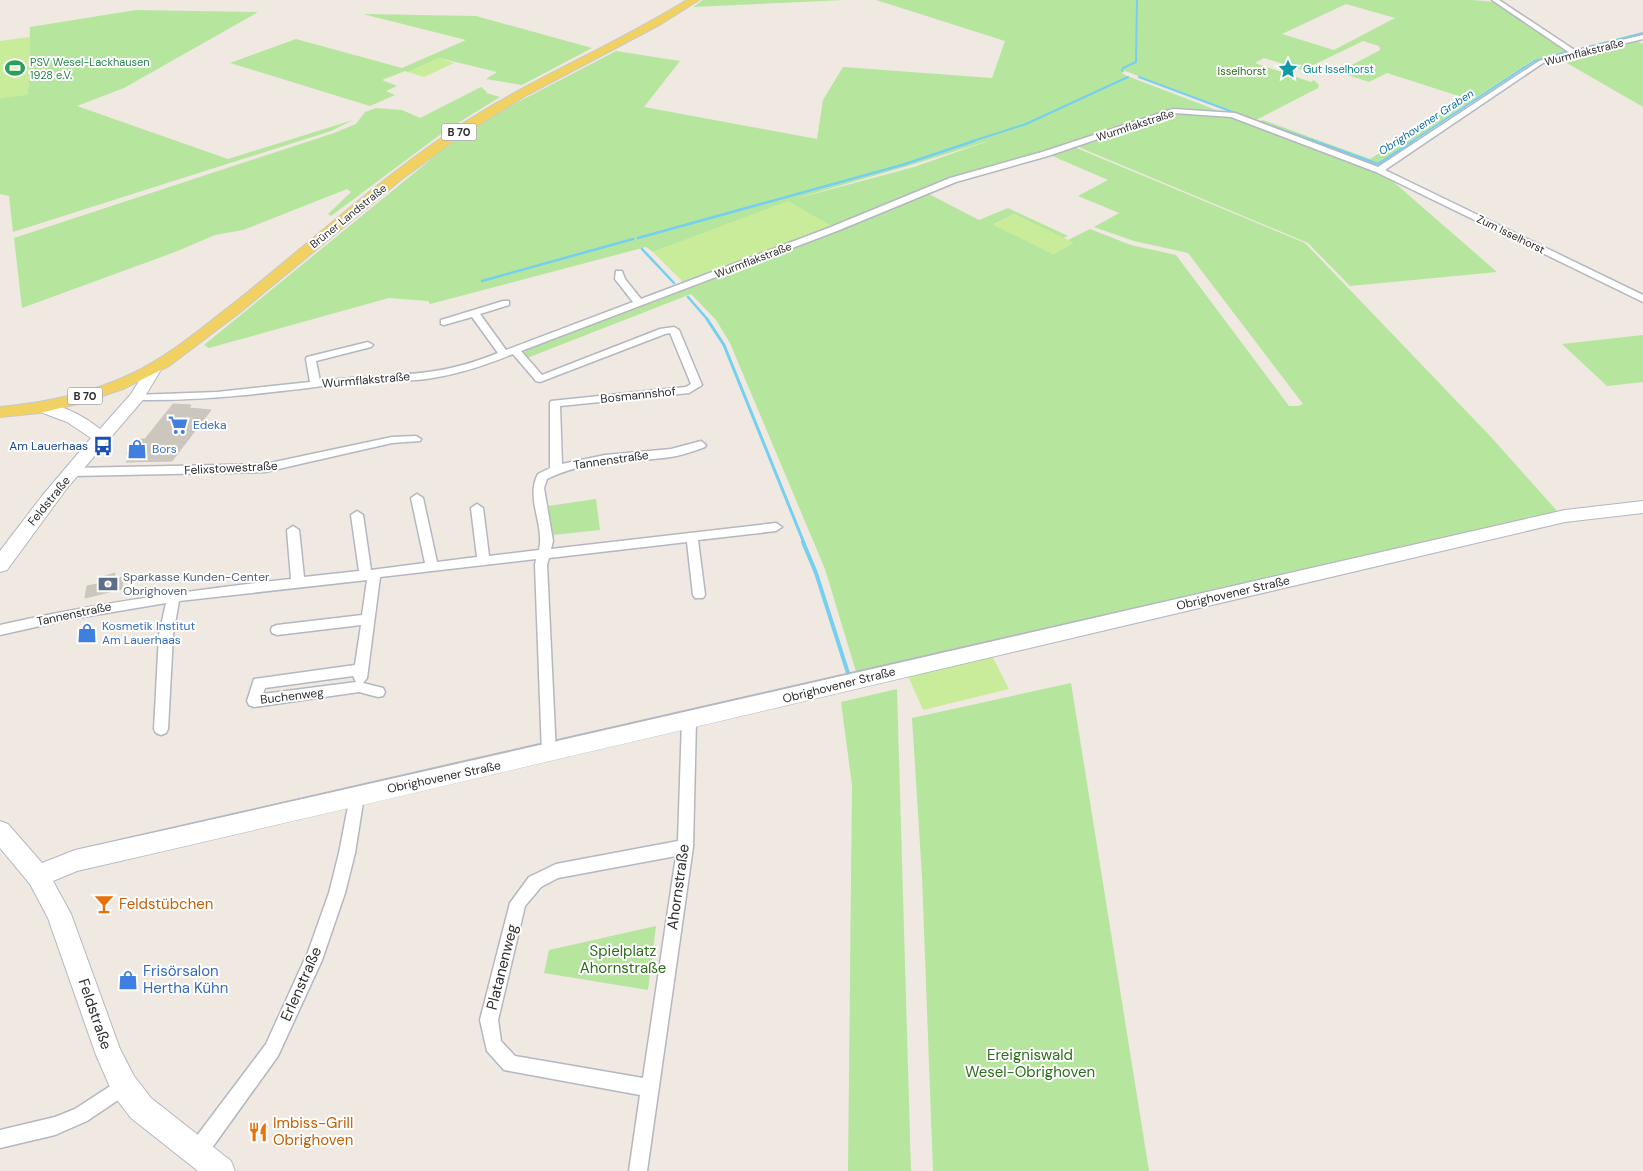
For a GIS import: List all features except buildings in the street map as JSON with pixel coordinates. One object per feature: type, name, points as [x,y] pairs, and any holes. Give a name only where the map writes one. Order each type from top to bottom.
[{"type":"main road","name":"Brüner Landstraße","points":[[0,412],[41,407],[80,398],[128,381],[154,368],[240,305],[390,181],[454,135],[512,99],[659,21],[694,0]]},
{"type":"street","points":[[1495,0],[1576,54]]},
{"type":"street","name":"Wurmflakstraße","points":[[138,397],[165,398],[247,393],[374,377],[436,374],[516,351],[834,229],[953,180],[1045,154],[1173,111],[1232,115],[1380,170],[1541,62],[1643,37]]},
{"type":"street","name":"Zum Isselhorst","points":[[1380,170],[1643,299]]},
{"type":"street","points":[[619,272],[620,279],[640,304]]},
{"type":"street","points":[[444,322],[506,303]]},
{"type":"street","points":[[474,313],[504,355]]},
{"type":"street","name":"Bosmannshof","points":[[516,351],[540,379],[663,331],[674,330],[697,385],[689,390],[555,403],[556,469]]},
{"type":"street","name":"Wurmflakstraße","points":[[315,384],[311,360],[368,345]]},
{"type":"street","name":"Feldstraße","points":[[0,565],[72,472],[138,397],[154,368]]},
{"type":"street","points":[[128,381],[136,387],[138,397]]},
{"type":"street","points":[[41,407],[75,417],[89,426],[100,438]]},
{"type":"street","name":"Felixstowestraße","points":[[72,472],[265,468],[392,440],[416,438]]},
{"type":"street","name":"Tannenstraße","points":[[549,754],[541,565],[547,541],[538,488],[542,477],[556,469],[592,461],[673,452],[701,445]]},
{"type":"street","points":[[417,498],[432,568]]},
{"type":"street","name":"Obrighovener Straße","points":[[38,876],[75,861],[356,796],[549,754],[1564,516],[1643,507]]},
{"type":"street","points":[[478,508],[484,562]]},
{"type":"street","points":[[356,515],[370,575],[367,619],[358,687]]},
{"type":"street","name":"Tannenstraße","points":[[0,630],[71,614],[174,598],[776,527]]},
{"type":"street","points":[[293,530],[298,584]]},
{"type":"street","points":[[692,537],[699,595]]},
{"type":"street","points":[[161,729],[166,635],[174,598]]},
{"type":"street","points":[[277,630],[367,619]]},
{"type":"street","name":"Buchenweg","points":[[361,670],[259,683],[254,701],[358,687],[378,692]]},
{"type":"street","name":"Ahornstraße","points":[[638,1171],[685,847],[689,720]]},
{"type":"street","name":"Erlenstraße","points":[[197,1152],[272,1050],[316,954],[337,893],[347,853],[356,796]]},
{"type":"street","name":"Feldstraße","points":[[0,831],[38,876],[60,914],[109,1055],[124,1086],[141,1108],[221,1171]]},
{"type":"street","name":"Platanenweg","points":[[650,1088],[510,1064],[493,1045],[488,1020],[518,903],[535,882],[556,871],[685,847]]},
{"type":"street","points":[[0,1140],[56,1126],[81,1115],[124,1086]]},
{"type":"green space","points":[[703,0],[844,0],[693,7]]},
{"type":"green space","name":"Isselhorst","points":[[876,0],[1472,0],[1496,2],[1569,51],[1533,60],[1376,164],[1260,121],[1263,120],[1370,159],[1465,98],[1387,73],[1369,82],[1345,74],[1361,66],[1350,66],[1380,50],[1379,46],[1363,41],[1303,70],[1264,58],[1255,63],[1311,82],[1314,80],[1319,85],[1318,88],[1256,120],[1125,71],[1122,73],[1127,76],[1224,113],[1175,109],[1036,155],[939,182],[890,203],[927,193],[979,220],[1008,208],[1068,236],[1063,238],[1014,214],[994,224],[1053,254],[1073,243],[1068,240],[1090,229],[1131,245],[1176,255],[1289,406],[1303,404],[1188,253],[1134,241],[1094,227],[1119,213],[1078,196],[1108,180],[1050,155],[1074,147],[1305,243],[1491,437],[1558,512],[857,675],[825,569],[730,343],[716,320],[691,294],[527,358],[524,354],[526,349],[686,288],[682,281],[833,227],[788,202],[653,252],[646,247],[430,304],[428,301],[389,298],[209,348],[204,345],[441,151],[495,114],[616,51],[680,61],[644,107],[817,139],[823,100],[843,67],[992,78],[1005,41]],"holes":[[[1346,4],[1395,18],[1334,50],[1282,34]],[[991,140],[914,167],[787,201],[911,165]]]},
{"type":"green space","points":[[136,10],[258,12],[124,88],[77,106],[228,159],[353,120],[331,131],[13,232],[9,196],[0,194],[0,98],[28,94],[30,27]]},
{"type":"green space","points":[[363,14],[476,16],[592,48],[522,85],[486,79],[497,72],[439,58],[408,72],[405,71],[382,80],[397,86],[386,91],[395,95],[370,106],[230,63],[296,39],[402,68],[466,40]]},
{"type":"green space","name":"PSV Wesel-Lackhausen 1928 e.V.","points":[[30,37],[28,95],[0,98],[0,41]]},
{"type":"green space","points":[[1634,40],[1643,44],[1643,107],[1560,59]]},
{"type":"green space","points":[[439,58],[454,63],[424,77],[408,72]]},
{"type":"green space","points":[[481,87],[486,93],[500,97],[445,131],[331,216],[328,214],[351,192],[347,189],[243,230],[215,235],[175,252],[22,308],[14,238],[334,133],[356,124],[365,112],[376,108],[402,110],[420,118]]},
{"type":"green space","points":[[1178,112],[1238,119],[1382,172],[1497,272],[1350,286],[1308,243],[1076,146]]},
{"type":"green space","points":[[788,201],[833,227],[682,281],[653,252]]},
{"type":"green space","points":[[1014,214],[1073,243],[1053,254],[993,225]]},
{"type":"green space","points":[[1643,335],[1643,382],[1607,386],[1562,344]]},
{"type":"green space","points":[[596,499],[600,530],[553,535],[548,506]]},
{"type":"green space","points":[[991,654],[1009,689],[923,710],[907,674]]},
{"type":"green space","name":"Ereigniswald Wesel-Obrighoven","points":[[1071,683],[1149,1171],[933,1171],[922,877],[912,718]]},
{"type":"green space","points":[[897,689],[911,1171],[848,1171],[852,785],[841,702]]},
{"type":"green space","name":"Spielplatz Ahornstraße","points":[[656,926],[648,990],[544,973],[549,950]]},
{"type":"waterway","name":"Obrighovener Graben","points":[[1122,71],[1123,68],[1136,62],[1137,0]]},
{"type":"waterway","name":"Obrighovener Graben","points":[[1576,50],[1643,33]]},
{"type":"waterway","name":"Obrighovener Graben","points":[[1411,142],[1534,61],[1567,52]]},
{"type":"waterway","points":[[970,142],[1026,124],[1128,77]]},
{"type":"waterway","name":"Obrighovener Graben","points":[[1139,77],[1254,120]]},
{"type":"waterway","name":"Obrighovener Graben","points":[[1260,122],[1317,142]]},
{"type":"waterway","points":[[638,238],[902,165],[974,141]]},
{"type":"waterway","name":"Obrighovener Graben","points":[[1314,141],[1378,164],[1413,141]]},
{"type":"waterway","points":[[482,281],[633,239]]},
{"type":"waterway","points":[[642,249],[674,283]]},
{"type":"waterway","points":[[688,297],[708,320]]},
{"type":"waterway","points":[[707,319],[724,345],[804,543]]},
{"type":"waterway","points":[[803,542],[816,573],[848,673]]},
{"type":"place","name":"PSV Wesel-Lackhausen 1928 e.V.","points":[[15,68]]},
{"type":"place","name":"Gut Isselhorst","points":[[1288,69]]},
{"type":"place","name":"Edeka","points":[[178,425]]},
{"type":"place","name":"Am Lauerhaas","points":[[103,446]]},
{"type":"place","name":"Bors","points":[[137,449]]},
{"type":"place","name":"Sparkasse Kunden-Center Obrighoven","points":[[108,584]]},
{"type":"place","name":"Kosmetik Institut Am Lauerhaas","points":[[87,633]]},
{"type":"place","name":"Feldstübchen","points":[[104,904]]},
{"type":"place","name":"Frisörsalon Hertha Kühn","points":[[128,980]]},
{"type":"place","name":"Imbiss-Grill Obrighoven","points":[[258,1132]]}]
